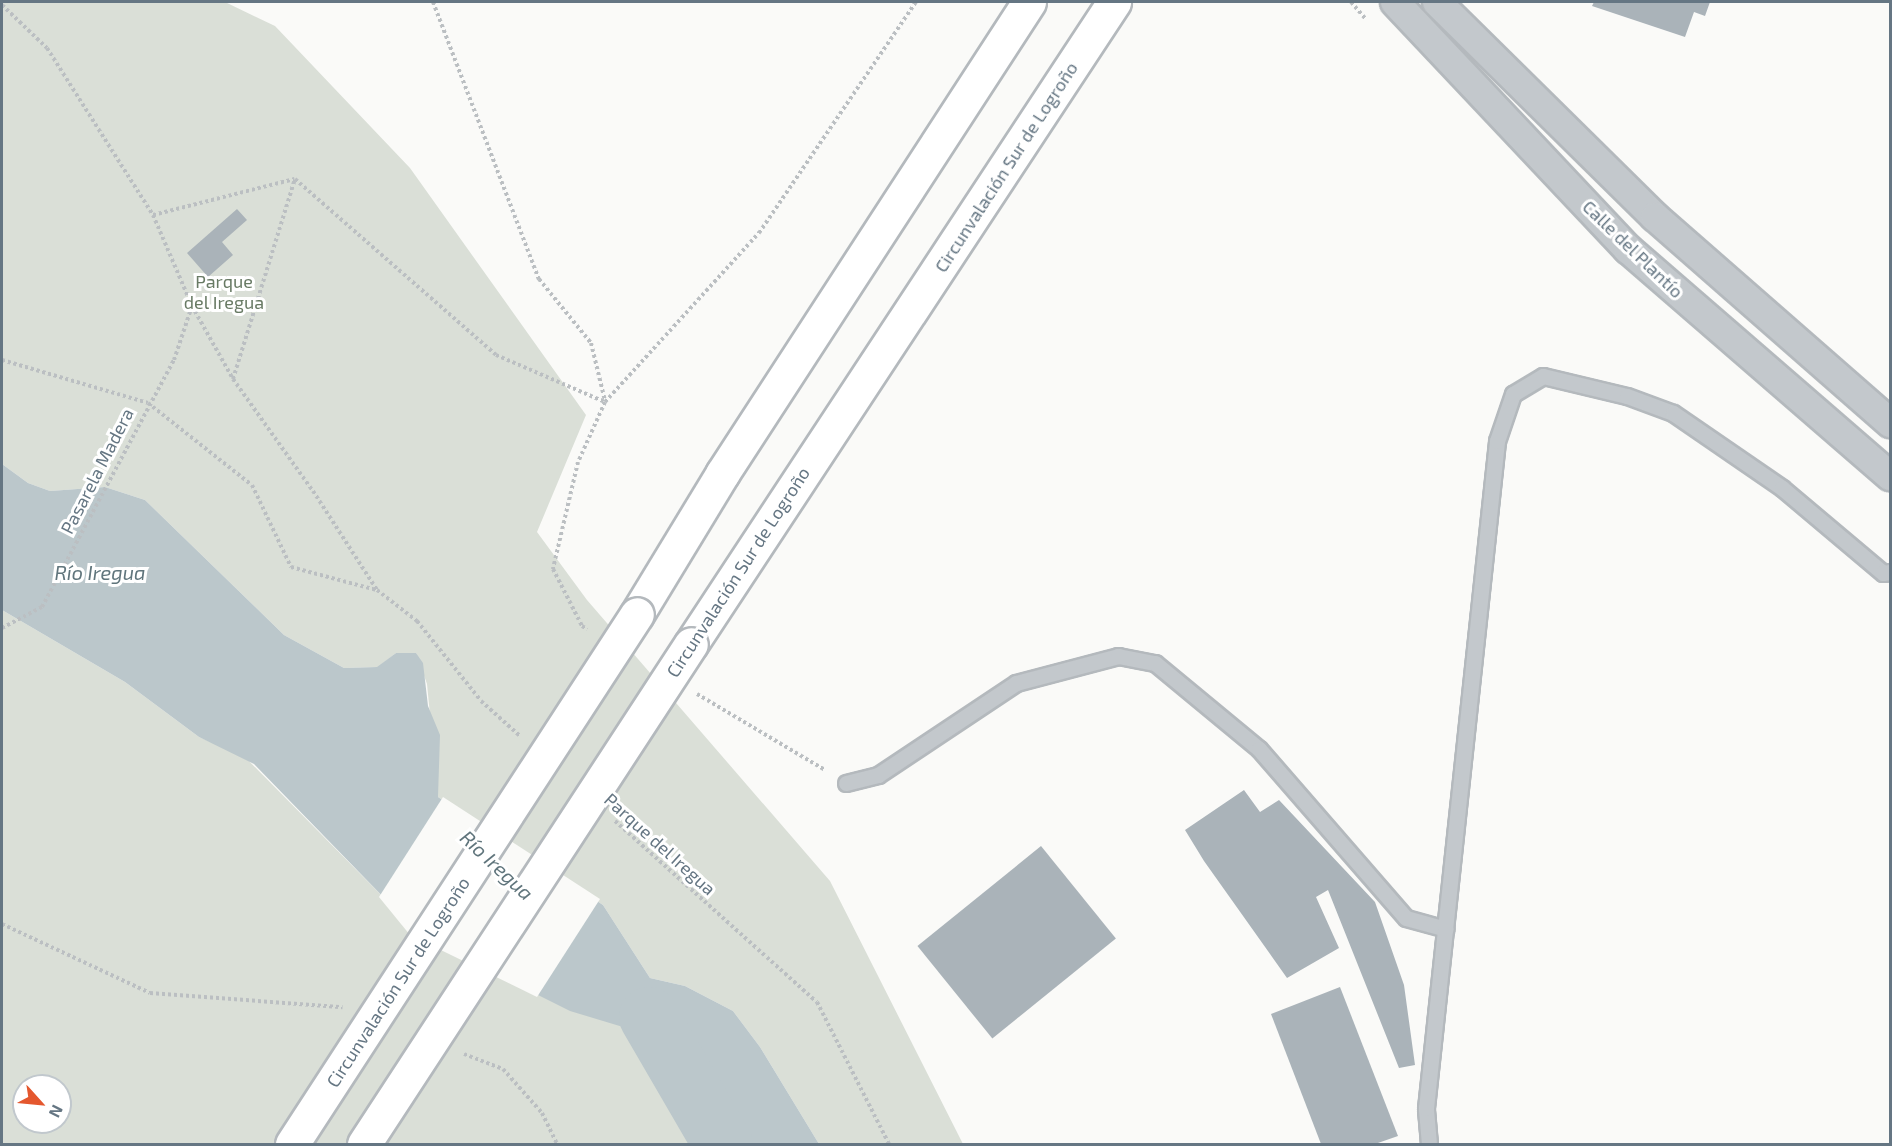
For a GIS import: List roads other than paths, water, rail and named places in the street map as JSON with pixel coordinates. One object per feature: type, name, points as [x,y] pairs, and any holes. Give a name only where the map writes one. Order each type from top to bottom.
[{"type":"highway","points":[[1000,20],[1029,2]]},
{"type":"highway","name":"Circunvalación Sur de Logroño","points":[[364,1144],[691,644],[1045,111],[1070,77],[1114,2]]},
{"type":"highway","points":[[1070,77],[1137,2]]},
{"type":"highway","name":"Circunvalación Sur de Logroño","points":[[292,1144],[637,614],[1000,20]]},
{"type":"street","name":"Calle del Plantío","points":[[1395,2],[1628,249],[1890,476]]},
{"type":"street","points":[[1437,2],[1654,217],[1890,423]]},
{"type":"lane","points":[[1429,1144],[1426,1108],[1497,441],[1513,394],[1543,376],[1627,396],[1673,413],[1782,488],[1884,573],[1890,573]]},
{"type":"lane","points":[[846,783],[879,775],[1016,683],[1118,656],[1155,663],[1259,749],[1406,918],[1446,929]]},
{"type":"water","name":"Río Iregua","points":[[2,464],[28,483],[50,491],[105,487],[145,500],[284,635],[344,668],[377,667],[396,653],[416,653],[423,663],[428,706],[440,735],[438,797],[603,905],[650,978],[685,986],[733,1011],[760,1047],[819,1144],[742,1144],[711,1106],[623,1027],[570,1011],[412,932],[391,905],[254,764],[199,737],[125,682],[2,610]]},
{"type":"waterway","name":"Río Iregua","points":[[649,1017],[723,1144]]},
{"type":"park label","name":"Parque del Iregua","points":[[224,292]]}]
